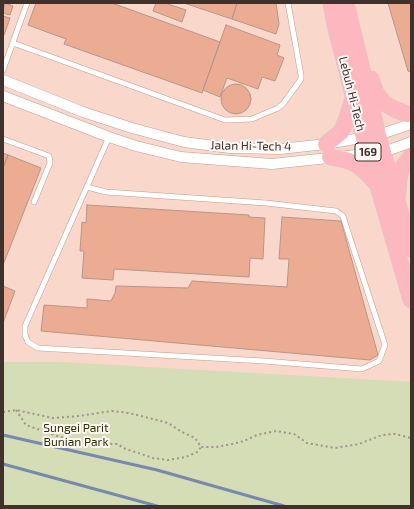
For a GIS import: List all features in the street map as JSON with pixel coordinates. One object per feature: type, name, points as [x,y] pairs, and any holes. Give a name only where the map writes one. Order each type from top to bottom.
[{"type":"main road","name":"Lebuh Hi-Tech","points":[[331,3],[353,98],[397,201],[411,249]]},
{"type":"main road","name":"Lebuh Hi-Tech","points":[[346,3],[356,40],[378,184],[400,266],[411,300]]},
{"type":"main road","points":[[356,40],[376,93],[384,102],[394,109],[406,114],[411,114]]},
{"type":"main road","points":[[353,98],[341,132],[328,150],[356,164],[378,184]]},
{"type":"main road","points":[[397,201],[401,170],[411,156]]},
{"type":"street","name":"Jalan Hi-Tech 4","points":[[3,80],[132,128],[184,142],[230,148],[328,150],[373,144],[411,124]]},
{"type":"street","name":"Jalan Hi-Tech 4","points":[[3,96],[109,137],[136,146],[181,157],[272,164],[328,150],[373,144],[411,142]]},
{"type":"lane","points":[[3,70],[27,3]]},
{"type":"lane","points":[[13,42],[225,120],[252,119],[278,108],[283,104],[301,79],[288,3]]},
{"type":"lane","points":[[87,187],[106,192],[266,203],[336,211],[342,216],[348,229],[384,345],[379,361],[362,369],[38,348],[28,342],[25,326],[109,137]]},
{"type":"lane","points":[[3,139],[49,156],[50,163],[34,202]]},
{"type":"path","points":[[16,410],[26,425],[60,437],[95,444],[118,444],[123,448],[153,458],[168,460],[186,457],[197,452],[201,447]]},
{"type":"path","points":[[3,412],[16,410],[53,418],[112,411],[129,413],[168,423],[195,438],[201,447]]},
{"type":"path","points":[[201,447],[217,447],[232,444],[244,441],[257,435],[276,431],[294,434],[307,443],[335,448],[360,444],[382,436],[394,434],[411,438]]},
{"type":"shaded area","points":[[3,3],[411,3],[411,506],[3,506]]},
{"type":"green space","name":"Sungei Parit Bunian Park","points":[[3,362],[61,362],[411,382],[411,506],[3,506]]},
{"type":"building","points":[[5,3],[13,6],[10,15],[3,13]]},
{"type":"building","points":[[36,3],[112,3],[220,42],[202,93],[64,44],[66,39],[28,25]]},
{"type":"building","points":[[156,3],[165,3],[186,10],[182,22],[153,11]]},
{"type":"building","points":[[184,3],[237,3],[232,19]]},
{"type":"building","points":[[237,3],[276,3],[279,24],[276,34],[232,19]]},
{"type":"building","points":[[388,3],[411,3],[411,72],[408,71]]},
{"type":"building","points":[[3,16],[10,18],[4,35],[3,34]]},
{"type":"building","points":[[226,25],[280,45],[277,55],[284,58],[275,81],[262,77],[258,89],[227,78],[220,97],[203,90]]},
{"type":"building","points":[[236,84],[242,85],[250,93],[250,105],[242,113],[236,114],[230,113],[222,105],[221,99],[222,93],[230,85]]},
{"type":"building","points":[[3,153],[8,155],[3,168]]},
{"type":"building","points":[[8,155],[41,168],[3,265],[3,168]]},
{"type":"building","points":[[87,205],[249,215],[249,217],[265,218],[263,259],[250,258],[249,277],[114,269],[113,280],[82,278],[84,251],[80,251],[82,222],[86,223]]},
{"type":"building","points":[[282,217],[341,221],[378,355],[370,360],[41,331],[44,305],[87,308],[87,299],[111,301],[115,293],[116,286],[188,288],[192,281],[287,287],[289,259],[279,259]]},
{"type":"building","points":[[3,286],[15,291],[3,323]]},
{"type":"waterway","points":[[3,435],[157,470],[284,506]]},
{"type":"waterway","points":[[3,464],[157,506]]}]
